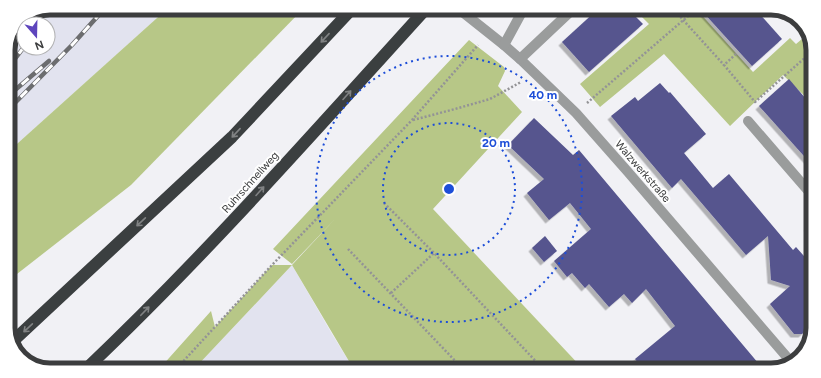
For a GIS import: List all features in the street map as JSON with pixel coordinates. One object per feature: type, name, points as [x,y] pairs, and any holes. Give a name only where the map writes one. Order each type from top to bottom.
[{"type":"highway","points":[[17,338],[232,137],[346,15]]},
{"type":"highway","name":"Ruhrschnellweg","points":[[92,363],[118,339],[234,220],[420,15]]},
{"type":"street","name":"Walzwerkstraße","points":[[466,15],[520,59],[576,113],[788,359]]},
{"type":"street","points":[[504,45],[520,15]]},
{"type":"street","points":[[520,59],[567,15]]},
{"type":"street","points":[[748,121],[806,188]]},
{"type":"path","points":[[679,15],[755,102],[806,56]]},
{"type":"path","points":[[576,113],[690,15]]},
{"type":"path","points":[[182,363],[272,265],[412,120],[489,33]]},
{"type":"path","points":[[724,65],[736,54]]},
{"type":"path","points":[[412,120],[490,99],[536,75]]},
{"type":"path","points":[[384,203],[434,253],[537,363]]},
{"type":"path","points":[[348,249],[457,363]]},
{"type":"path","points":[[391,293],[434,253]]},
{"type":"shaded area","points":[[160,15],[15,146],[16,41],[16,56],[56,56],[56,16],[42,16]]},
{"type":"shaded area","points":[[292,265],[350,363],[200,363]]},
{"type":"green space","points":[[160,15],[297,15],[131,185],[15,276],[15,146]]},
{"type":"green space","points":[[640,15],[702,15],[753,72],[790,38],[796,44],[804,38],[806,48],[806,97],[783,75],[730,126],[664,54],[600,107],[580,84],[649,24]]},
{"type":"green space","points":[[469,40],[504,67],[505,71],[498,86],[522,112],[433,209],[577,363],[350,363],[292,265],[335,219],[292,264],[273,249]]},
{"type":"green space","points":[[272,265],[292,265],[200,363],[165,363],[211,311],[215,327]]},
{"type":"building","points":[[592,15],[634,15],[643,24],[589,72],[562,42]]},
{"type":"building","points":[[706,15],[761,15],[782,39],[752,66]]},
{"type":"building","points":[[789,79],[806,99],[806,158],[759,106]]},
{"type":"building","points":[[660,83],[669,93],[670,92],[706,134],[684,153],[713,188],[729,174],[793,250],[796,247],[806,258],[806,328],[806,331],[802,334],[794,334],[770,304],[790,286],[771,280],[768,236],[746,255],[681,179],[672,188],[611,116],[635,97],[638,101]]},
{"type":"building","points":[[534,118],[573,155],[579,150],[758,363],[638,363],[635,359],[675,326],[646,289],[632,303],[624,294],[609,307],[589,284],[585,288],[572,273],[567,277],[554,261],[591,229],[570,203],[549,220],[527,193],[544,179],[508,145]]},
{"type":"building","points":[[545,236],[557,251],[544,262],[532,248]]},
{"type":"railway","points":[[15,103],[72,45],[99,15]]},
{"type":"railway","points":[[15,90],[49,61]]}]
